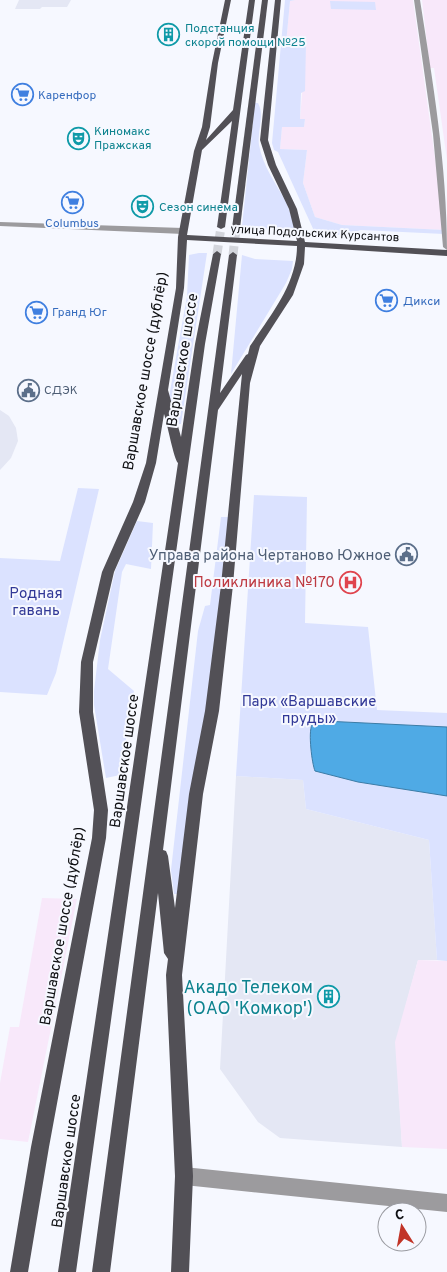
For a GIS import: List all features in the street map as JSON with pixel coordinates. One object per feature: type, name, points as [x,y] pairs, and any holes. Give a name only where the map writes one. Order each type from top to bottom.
[{"type":"main road","name":"Варшавское шоссе (дублёр)","points":[[19,1272],[40,1147],[99,838],[101,810],[86,712],[87,662],[108,572],[139,502],[151,463],[180,288],[183,234],[198,151],[205,130],[215,63],[228,0]]},
{"type":"main road","points":[[221,227],[252,0]]},
{"type":"main road","points":[[236,228],[266,0]]},
{"type":"main road","points":[[214,409],[291,288],[300,264],[301,241],[293,209],[266,150],[264,140],[279,1]]},
{"type":"main road","points":[[254,82],[266,114]]},
{"type":"main road","points":[[198,151],[207,140],[225,125],[236,110]]},
{"type":"main road","name":"улица Подольских Курсантов","points":[[183,234],[447,247]]},
{"type":"main road","name":"улица Подольских Курсантов","points":[[301,241],[447,253]]},
{"type":"main road","name":"Варшавское шоссе","points":[[67,1272],[180,495],[200,344],[217,254]]},
{"type":"main road","points":[[101,1272],[122,1098],[159,836],[233,255]]},
{"type":"main road","points":[[174,975],[196,794],[212,711],[226,594],[245,383],[255,346]]},
{"type":"main road","points":[[163,384],[166,405],[179,448],[180,495]]},
{"type":"main road","points":[[159,836],[174,975],[184,1176],[180,1272]]},
{"type":"street","points":[[417,0],[437,134],[447,247]]},
{"type":"street","points":[[0,224],[183,234]]},
{"type":"street","points":[[0,229],[183,234]]},
{"type":"street","points":[[184,1176],[447,1203]]},
{"type":"shaded area","points":[[19,0],[71,0],[67,7],[15,9]]},
{"type":"shaded area","points":[[413,0],[445,230],[342,225],[315,217],[303,183],[307,150],[280,149],[282,127],[304,127],[305,119],[300,119],[306,45],[286,44],[290,1]]},
{"type":"shaded area","points":[[422,0],[447,0],[447,160],[434,68],[430,68]]},
{"type":"shaded area","points":[[0,410],[9,416],[16,428],[18,441],[11,458],[0,470]]},
{"type":"shaded area","points":[[236,776],[303,780],[306,809],[429,840],[437,960],[418,960],[396,1042],[402,1147],[280,1138],[258,1122],[220,1069]]},
{"type":"shaded area","points":[[42,898],[77,899],[28,1142],[0,1139],[0,1083],[10,1027],[19,1027]]},
{"type":"shaded area","points":[[418,960],[447,961],[447,1149],[402,1147],[395,1042]]},
{"type":"green space","points":[[285,0],[295,0],[290,1],[286,44],[306,44],[305,91],[301,93],[300,119],[305,119],[304,127],[282,127],[280,149],[307,150],[303,183],[315,217],[342,225],[445,230],[444,234],[361,230],[343,235],[315,233],[278,152],[274,150],[272,143]]},
{"type":"green space","points":[[330,1],[375,2],[376,10],[331,9]]},
{"type":"green space","points":[[255,103],[258,103],[261,113],[259,145],[261,153],[286,202],[295,228],[242,229],[248,227],[242,226]]},
{"type":"green space","points":[[207,253],[181,424],[178,424],[171,410],[169,397],[187,296],[189,255]]},
{"type":"green space","points":[[242,255],[255,259],[293,261],[286,283],[231,374]]},
{"type":"green space","name":"Родная гавань","points":[[78,488],[99,489],[56,673],[47,695],[0,692],[0,558],[60,561]]},
{"type":"green space","name":"Парк «Варшавские пруды»","points":[[254,495],[307,497],[305,623],[368,627],[377,710],[447,713],[447,961],[437,960],[429,840],[306,809],[303,780],[236,776]]},
{"type":"green space","points":[[221,517],[229,517],[207,712],[177,894],[174,894],[171,870],[198,631],[205,606],[210,605]]},
{"type":"green space","points":[[137,521],[153,523],[151,569],[126,564],[122,572],[108,669],[134,691],[120,775],[106,778],[94,705],[100,640],[115,571]]},
{"type":"water","points":[[324,721],[447,727],[447,796],[358,782],[315,771],[310,734],[313,724]]},
{"type":"tunnel","points":[[217,254],[221,227]]},
{"type":"tunnel","points":[[233,255],[236,228]]},
{"type":"place","name":"Подстанция скорой помощи №25","points":[[169,35]]},
{"type":"place","name":"Каренфор","points":[[22,95]]},
{"type":"place","name":"Киномакс Пражская","points":[[78,138]]},
{"type":"place","name":"Columbus","points":[[72,202]]},
{"type":"place","name":"Сезон синема","points":[[143,207]]},
{"type":"place","name":"Дикси","points":[[387,301]]},
{"type":"place","name":"Гранд Юг","points":[[36,312]]},
{"type":"place","name":"СДЭК","points":[[28,390]]},
{"type":"place","name":"Управа района Чертаново Южное","points":[[407,555]]},
{"type":"place","name":"Поликлиника №170","points":[[351,582]]},
{"type":"place","name":"Акадо Телеком (ОАО 'Комкор')","points":[[329,997]]}]
